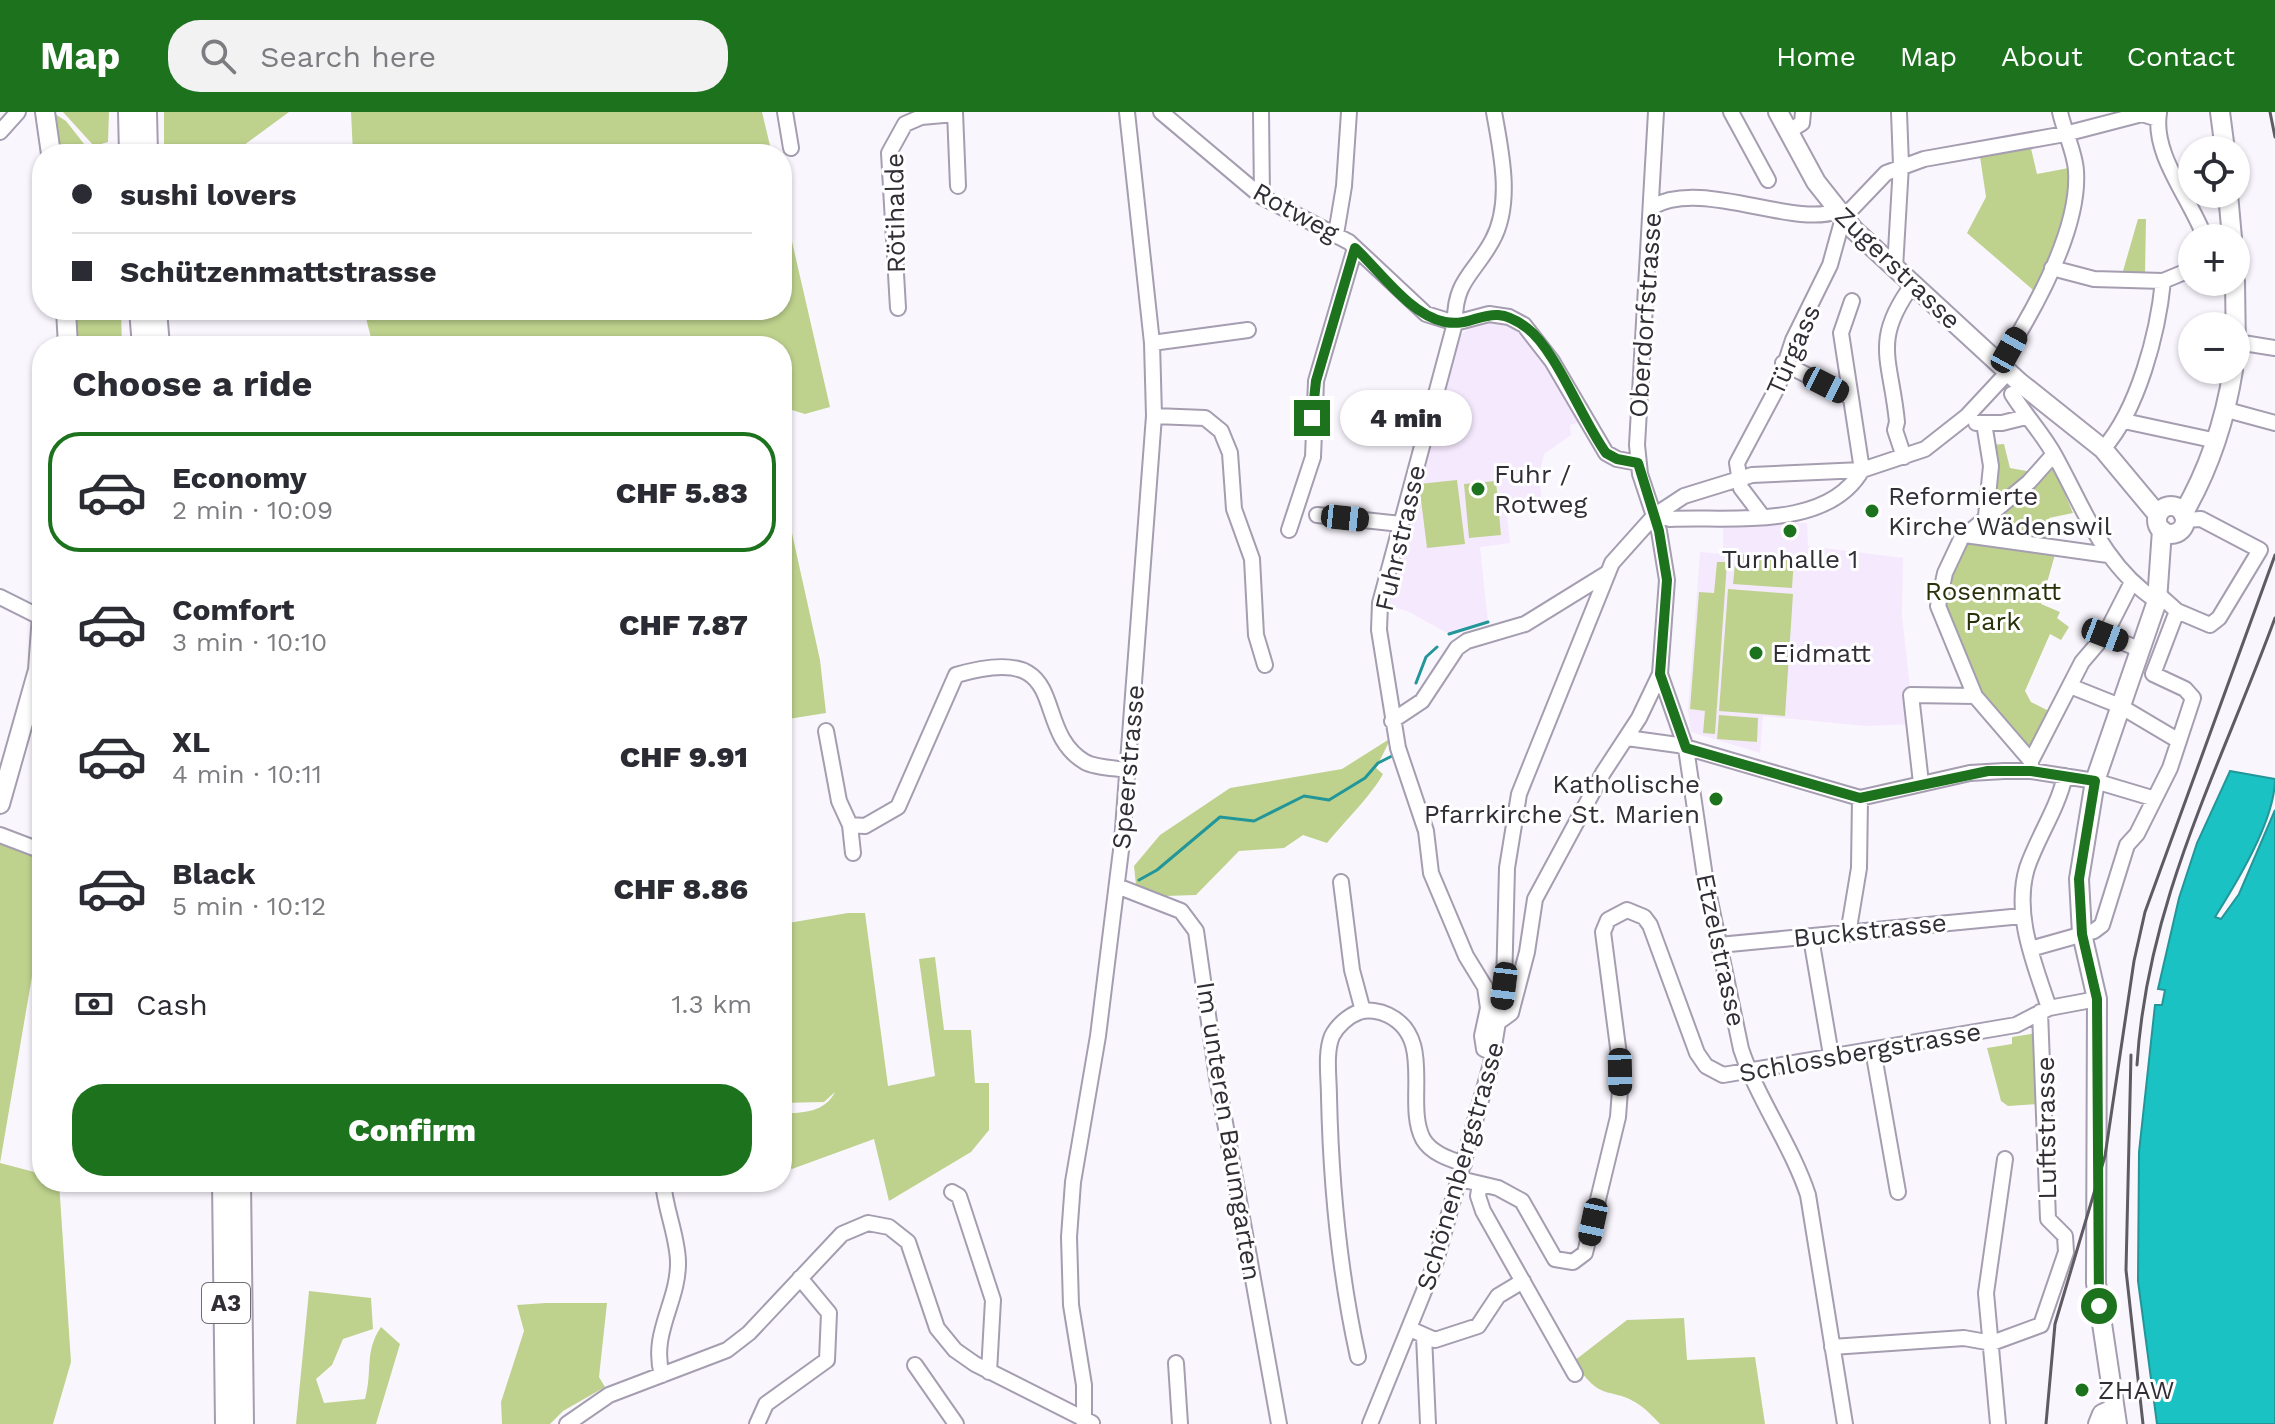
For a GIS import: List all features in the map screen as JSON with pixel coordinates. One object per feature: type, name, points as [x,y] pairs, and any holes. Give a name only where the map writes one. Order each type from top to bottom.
[{"type":"highway","points":[[129,112],[130,144]]},
{"type":"highway","points":[[146,112],[147,144]]},
{"type":"highway","name":"A3","points":[[223,1192],[226,1424]]},
{"type":"highway","name":"A3","points":[[240,1192],[243,1424]]},
{"type":"main road","points":[[45,112],[50,144]]},
{"type":"main road","name":"Zugerstrasse","points":[[1778,112],[1816,182],[1840,214],[2004,368],[2103,449],[2172,518]]},
{"type":"main road","points":[[2220,112],[2223,136]]},
{"type":"main road","points":[[2098,1424],[2102,1414],[2115,1416],[2096,1283],[2097,999],[2082,934],[2079,879],[2095,781],[2157,598],[2162,554],[2172,518],[2197,483],[2217,441],[2231,384]]},
{"type":"main road","points":[[1,800],[32,691]]},
{"type":"street","points":[[0,132],[18,112]]},
{"type":"street","points":[[785,112],[790,144]]},
{"type":"street","name":"Speerstrasse","points":[[1087,1422],[1071,1305],[1069,1237],[1076,1158],[1098,1036],[1117,886],[1154,416],[1152,343],[1127,112]]},
{"type":"street","name":"Rotweg","points":[[1161,112],[1176,118],[1262,197],[1336,234],[1355,248],[1415,306],[1436,319],[1455,323]]},
{"type":"street","points":[[1261,112],[1262,197]]},
{"type":"street","points":[[1336,234],[1349,112]]},
{"type":"street","name":"Fuhrstrasse","points":[[1493,1053],[1484,1049],[1482,1041],[1488,1008],[1485,987],[1466,956],[1431,873],[1426,831],[1392,721],[1380,612],[1455,323],[1459,286],[1493,240],[1502,212],[1502,166],[1494,112]]},
{"type":"street","name":"Oberdorfstrasse","points":[[1656,112],[1638,408],[1638,463],[1655,515],[1667,580],[1660,674],[1686,748]]},
{"type":"street","points":[[1731,112],[1768,180]]},
{"type":"street","points":[[1789,131],[1802,123],[1803,112]]},
{"type":"street","points":[[1895,268],[1901,165],[1899,112]]},
{"type":"street","name":"Schönenbergstrasse","points":[[1370,1424],[1417,1332],[1493,1053],[1500,1021],[1507,868],[1519,794],[1606,574],[1629,541],[1675,499],[1739,478],[1862,470],[1936,443],[1967,416],[2004,368],[2052,268],[2077,187],[2076,166],[2060,112]]},
{"type":"street","points":[[955,113],[958,186]]},
{"type":"street","name":"Rötihalde","points":[[898,308],[889,153],[905,124],[921,117],[955,113]]},
{"type":"street","points":[[1652,207],[1663,200],[1720,200],[1817,214],[1840,214],[1874,183],[1901,165],[2065,134],[2142,114],[2158,116],[2156,130],[2164,152],[2198,224]]},
{"type":"street","name":"Türgass","points":[[1739,478],[1737,463],[1778,386],[1783,363],[1821,288],[1840,214]]},
{"type":"street","points":[[1289,530],[1313,457],[1316,381],[1355,248]]},
{"type":"street","points":[[2052,268],[2094,279],[2163,281],[2178,275]]},
{"type":"street","points":[[2103,449],[2124,421],[2159,317],[2163,281]]},
{"type":"street","points":[[1904,457],[1895,430],[1897,422],[1886,332],[1889,320],[1913,284]]},
{"type":"street","points":[[1655,515],[1670,519],[1802,513],[1825,505],[1854,482],[1862,470],[1848,396],[1841,333],[1852,301]]},
{"type":"street","points":[[1455,323],[1489,314],[1509,317],[1524,325],[1552,361],[1606,453],[1617,459],[1638,463]]},
{"type":"street","points":[[1152,343],[1248,330]]},
{"type":"street","points":[[2250,347],[2275,348]]},
{"type":"street","points":[[1783,363],[1848,396]]},
{"type":"street","points":[[2012,394],[2054,454],[2085,518],[2108,555],[2131,584],[2177,611],[2210,625],[2243,580],[2260,550],[2201,519],[2172,518]]},
{"type":"street","points":[[2227,410],[2275,423]]},
{"type":"street","points":[[1967,416],[1975,423],[2030,422],[2049,414]]},
{"type":"street","points":[[1154,416],[1205,418],[1221,431],[1230,453],[1234,509],[1252,559],[1256,635],[1265,665]]},
{"type":"street","points":[[2124,421],[2217,441]]},
{"type":"street","points":[[1984,423],[1991,466],[1986,516]]},
{"type":"street","points":[[2031,766],[1975,696],[1938,606],[1945,573],[1965,535],[2018,493],[2054,454]]},
{"type":"street","points":[[1739,478],[1741,488],[1763,517]]},
{"type":"street","points":[[1317,515],[1401,524]]},
{"type":"street","points":[[1965,535],[2108,555]]},
{"type":"street","points":[[1392,721],[1422,701],[1457,648],[1467,641],[1525,624],[1606,574]]},
{"type":"street","points":[[2031,766],[2082,662],[2105,635],[2131,584]]},
{"type":"street","points":[[0,597],[32,611]]},
{"type":"street","points":[[2030,949],[2102,925],[2127,845],[2137,834],[2152,798],[2170,768],[2193,698],[2185,689],[2153,674],[2177,611]]},
{"type":"street","points":[[2105,635],[2141,650]]},
{"type":"street","points":[[850,825],[865,826],[898,807],[956,675],[988,666],[1027,671],[1045,692],[1063,738],[1087,763],[1128,770]]},
{"type":"street","points":[[1500,1021],[1511,1013],[1540,889],[1660,674]]},
{"type":"street","points":[[2070,686],[2120,706],[2179,741]]},
{"type":"street","points":[[1921,783],[1911,695],[1975,696]]},
{"type":"street","points":[[826,731],[839,801],[850,825],[853,853]]},
{"type":"street","points":[[1627,738],[1686,748],[1860,798],[1921,783],[2031,766],[2152,798]]},
{"type":"street","name":"Etzelstrasse","points":[[1686,748],[1719,945],[1749,1071],[1795,1159],[1808,1195],[1845,1424]]},
{"type":"street","name":"Luftstrasse","points":[[1992,1343],[2041,1325],[2065,1261],[2065,1236],[2048,1219],[2045,1010],[2022,916],[2026,871],[2054,812],[2065,776]]},
{"type":"street","points":[[1848,934],[1859,868],[1860,798]]},
{"type":"street","points":[[0,835],[32,847]]},
{"type":"street","points":[[1341,882],[1352,970],[1363,1011],[1340,1025],[1329,1048],[1335,1209],[1342,1287],[1358,1357]]},
{"type":"street","name":"Im unteren Baumgarten","points":[[1117,886],[1181,911],[1196,931],[1222,1106],[1279,1424]]},
{"type":"street","name":"Schlossbergstrasse","points":[[1363,1011],[1392,1017],[1408,1034],[1415,1061],[1423,1138],[1434,1151],[1480,1184],[1512,1193],[1522,1201],[1555,1259],[1573,1262],[1585,1253],[1618,1117],[1619,1055],[1603,932],[1608,920],[1617,913],[1637,913],[1650,925],[1702,1062],[1723,1075],[2016,1025],[2045,1010],[2097,999]]},
{"type":"street","name":"Buckstrasse","points":[[1719,945],[2022,916]]},
{"type":"street","points":[[1811,938],[1831,1055]]},
{"type":"street","points":[[1873,1050],[1898,1192]]},
{"type":"street","points":[[1998,1424],[1986,1293],[2005,1159]]},
{"type":"street","points":[[1480,1184],[1478,1196],[1483,1211],[1575,1374]]},
{"type":"street","points":[[662,1375],[658,1338],[674,1292],[678,1259],[665,1192]]},
{"type":"street","points":[[952,1192],[959,1196],[993,1300],[989,1372]]},
{"type":"street","points":[[567,1424],[609,1395],[702,1362],[737,1343],[847,1230],[868,1223],[889,1227],[911,1247],[930,1311],[942,1335],[962,1356],[1087,1422]]},
{"type":"street","points":[[757,1424],[766,1404],[820,1366],[829,1352],[829,1313],[800,1278]]},
{"type":"street","points":[[1428,1424],[1417,1332],[1442,1339],[1478,1326],[1498,1296],[1523,1281]]},
{"type":"street","points":[[1832,1347],[1964,1338],[1992,1343]]},
{"type":"street","points":[[1176,1363],[1180,1424]]},
{"type":"street","points":[[915,1365],[956,1424]]},
{"type":"shaded area","name":"Fuhr / Rotweg","points":[[1499,321],[1527,336],[1541,352],[1580,422],[1570,425],[1571,435],[1544,454],[1539,474],[1543,511],[1507,516],[1510,543],[1480,547],[1488,622],[1449,634],[1407,611],[1389,606],[1386,598],[1459,336],[1474,324]]},
{"type":"shaded area","name":"Eidmatt","points":[[1723,522],[1807,523],[1808,546],[1903,558],[1902,616],[1914,724],[1866,726],[1763,716],[1760,753],[1691,732],[1688,709],[1700,552],[1723,554]]},
{"type":"green space","points":[[52,112],[66,121],[84,144],[56,144]]},
{"type":"green space","points":[[63,112],[109,112],[108,142],[92,144]]},
{"type":"green space","points":[[164,112],[289,112],[246,144],[164,144]]},
{"type":"green space","points":[[351,112],[762,112],[770,144],[353,144]]},
{"type":"green space","points":[[2029,140],[2037,174],[2074,167],[2077,187],[2039,295],[1967,233],[1986,197],[1979,150]]},
{"type":"green space","points":[[2138,219],[2146,219],[2145,274],[2123,271]]},
{"type":"green space","points":[[792,242],[830,407],[805,414],[792,410],[792,336],[370,336],[366,320],[792,320]]},
{"type":"green space","points":[[75,320],[121,320],[122,336],[75,336]]},
{"type":"green space","points":[[2004,444],[2010,468],[2032,472],[2051,461],[2073,513],[2049,518],[2051,542],[1987,533],[1994,470],[1990,445]]},
{"type":"green space","points":[[1457,480],[1465,544],[1427,548],[1419,484]]},
{"type":"green space","points":[[1496,481],[1501,535],[1469,538],[1464,484]]},
{"type":"green space","points":[[792,533],[820,660],[826,713],[792,718]]},
{"type":"green space","name":"Rosenmatt Park","points":[[1968,538],[2056,551],[2041,604],[2060,612],[2057,618],[2069,627],[2061,640],[2050,634],[2025,691],[2031,702],[2055,714],[2037,749],[2017,741],[1982,694],[1942,607],[1955,556]]},
{"type":"green space","points":[[1736,554],[1794,558],[1792,588],[1733,584]]},
{"type":"green space","points":[[1717,562],[1727,562],[1715,734],[1703,733],[1705,711],[1690,709],[1699,592],[1714,593]]},
{"type":"green space","name":"Eidmatt","points":[[1728,589],[1793,594],[1785,716],[1719,711]]},
{"type":"green space","points":[[1719,715],[1758,718],[1757,742],[1717,739]]},
{"type":"green space","points":[[1391,738],[1376,768],[1383,774],[1327,843],[1303,835],[1284,848],[1239,851],[1196,895],[1165,896],[1136,885],[1134,866],[1160,835],[1230,788],[1342,769]]},
{"type":"green space","points":[[0,835],[32,838],[32,976],[0,1163]]},
{"type":"green space","points":[[865,913],[888,1086],[935,1076],[919,959],[935,957],[944,1030],[971,1030],[975,1083],[989,1083],[989,1130],[971,1152],[889,1201],[874,1139],[792,1169],[792,1113],[819,1108],[835,1092],[824,1102],[792,1103],[792,922]]},
{"type":"green space","points":[[2037,1033],[2038,1104],[2008,1106],[2001,1101],[1987,1048],[2012,1044],[2012,1037]]},
{"type":"green space","points":[[0,1163],[32,1171],[32,1192],[60,1192],[71,1362],[53,1424],[0,1424]]},
{"type":"green space","points":[[309,1291],[371,1298],[373,1329],[343,1339],[332,1365],[316,1379],[324,1403],[365,1399],[372,1345],[381,1327],[400,1344],[376,1424],[296,1424]]},
{"type":"green space","points":[[607,1303],[599,1377],[605,1387],[563,1411],[550,1424],[502,1424],[501,1402],[524,1331],[517,1305]]},
{"type":"green space","points":[[1684,1318],[1687,1360],[1755,1357],[1765,1424],[1660,1424],[1631,1400],[1592,1384],[1574,1361],[1627,1320]]},
{"type":"water","points":[[2230,771],[2275,779],[2269,813],[2262,831],[2244,869],[2215,917],[2221,919],[2239,894],[2275,810],[2275,1424],[2157,1424],[2138,1281],[2139,1152],[2155,1005],[2162,1005],[2165,990],[2158,989],[2179,898],[2197,843]]},
{"type":"waterway","points":[[1449,634],[1488,622]]},
{"type":"waterway","points":[[1416,683],[1426,657],[1437,647]]},
{"type":"waterway","points":[[1139,880],[1157,870],[1220,817],[1254,821],[1304,796],[1329,800],[1365,778],[1378,763],[1392,756]]},
{"type":"railway","points":[[2270,112],[2275,137]]},
{"type":"railway","points":[[2046,1424],[2055,1324],[2105,1156],[2134,961],[2145,912],[2275,555]]},
{"type":"railway","points":[[2137,1065],[2155,947],[2171,891],[2189,837],[2275,618]]},
{"type":"railway","points":[[2131,1055],[2126,1270],[2143,1424]]},
{"type":"place","name":"Fuhr / Rotweg","points":[[1478,489]]},
{"type":"place","name":"Reformierte Kirche Wädenswil","points":[[1872,511]]},
{"type":"place","name":"Turnhalle 1","points":[[1790,531]]},
{"type":"place","name":"Eidmatt","points":[[1756,653]]},
{"type":"place","name":"Katholische Pfarrkirche St. Marien","points":[[1716,799]]},
{"type":"place","name":"ZHAW","points":[[2082,1390]]},
{"type":"route","points":[[1312,418],[1316,381],[1355,248],[1415,306],[1436,319],[1455,323],[1489,314],[1509,317],[1524,325],[1552,361],[1606,453],[1617,459],[1638,463],[1659,531],[1667,580],[1660,674],[1686,748],[1816,788],[1860,798],[1988,771],[2031,771],[2095,781],[2079,879],[2082,934],[2097,999],[2099,1159],[2096,1283],[2099,1306]]}]
